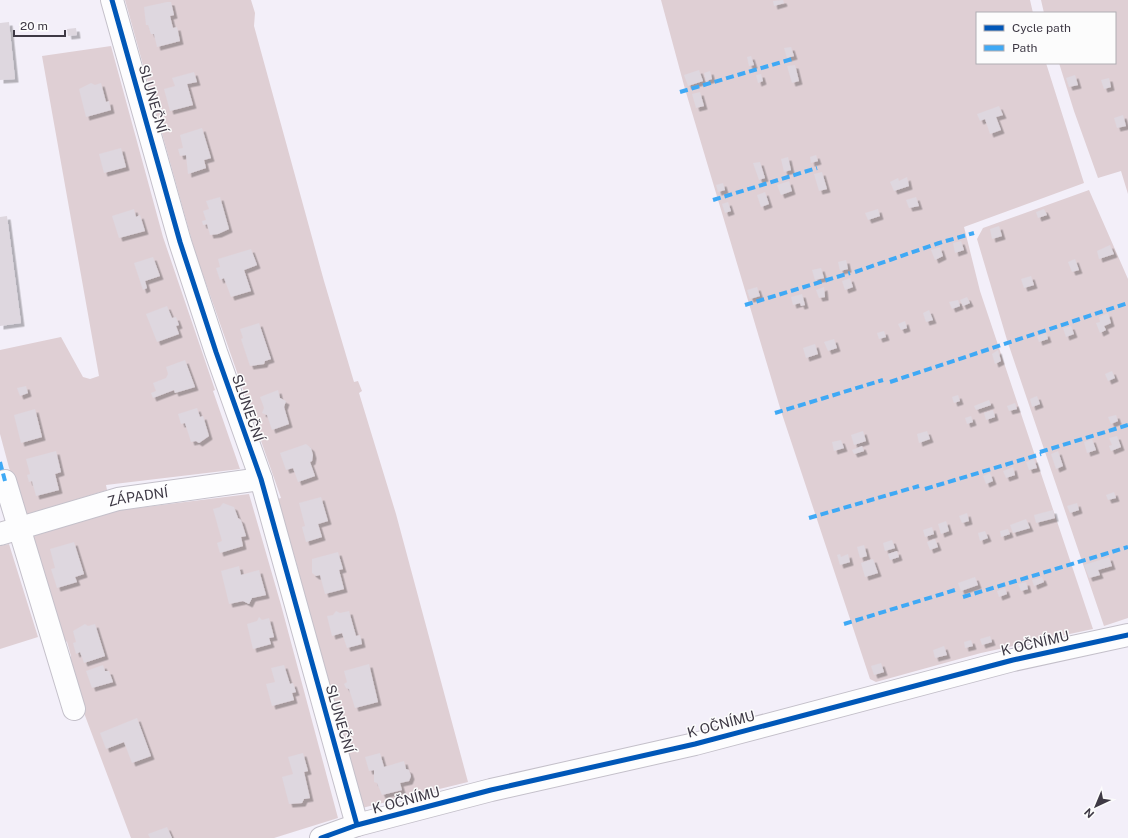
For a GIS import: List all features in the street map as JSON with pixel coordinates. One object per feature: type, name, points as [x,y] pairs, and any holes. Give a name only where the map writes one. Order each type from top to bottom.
[{"type":"street","name":"SLUNEČNÍ","points":[[112,0],[180,242],[216,352],[261,479],[357,825]]},
{"type":"street","name":"ZÁPADNÍ","points":[[9,531],[118,499],[261,479]]},
{"type":"street","points":[[5,481],[9,531],[74,709]]},
{"type":"street","name":"K OČNÍMU","points":[[321,838],[357,825],[491,790],[702,742],[1014,660],[1128,635]]},
{"type":"shaded area","points":[[125,0],[251,0],[255,13],[254,26],[324,281],[354,382],[358,381],[362,391],[359,393],[396,514],[468,782],[362,808],[295,558],[277,499],[281,498],[195,252]]},
{"type":"shaded area","points":[[661,0],[1030,0],[1033,12],[976,12],[976,64],[1046,64],[1084,183],[964,227],[980,291],[1093,629],[981,653],[876,682],[870,679],[781,411],[685,89]]},
{"type":"shaded area","points":[[1041,0],[1128,0],[1128,194],[1121,171],[1098,178],[1059,64],[1116,64],[1116,12],[1044,12]]},
{"type":"shaded area","points":[[111,46],[163,237],[240,469],[106,485],[107,490],[22,516],[0,434],[0,350],[61,337],[83,377],[90,379],[99,376],[42,56]]},
{"type":"shaded area","points":[[1089,190],[1128,279],[1128,618],[1104,626],[1007,340],[977,239],[983,228]]},
{"type":"shaded area","points":[[249,494],[281,605],[338,818],[274,838],[131,838],[81,705],[68,664],[71,656],[67,642],[61,637],[29,537],[113,511]]},
{"type":"shaded area","points":[[9,544],[38,637],[0,649],[0,546]]},
{"type":"building","points":[[783,0],[784,3],[774,6],[773,1]]},
{"type":"building","points":[[171,2],[174,15],[170,16],[173,28],[177,27],[180,41],[157,47],[154,34],[151,34],[148,25],[146,25],[144,7]]},
{"type":"building","points":[[9,22],[15,79],[0,80],[0,23]]},
{"type":"building","points":[[76,28],[77,35],[68,36],[67,29]]},
{"type":"building","points":[[791,47],[794,56],[787,58],[784,48]]},
{"type":"building","points":[[751,56],[754,65],[749,66],[747,57]]},
{"type":"building","points":[[795,65],[799,81],[792,83],[787,66]]},
{"type":"building","points":[[699,70],[703,81],[688,86],[684,75]]},
{"type":"building","points":[[710,71],[712,79],[706,81],[704,73]]},
{"type":"building","points":[[194,72],[197,82],[187,84],[193,105],[170,111],[164,89],[175,86],[172,78]]},
{"type":"building","points":[[761,74],[763,81],[758,83],[756,75]]},
{"type":"building","points":[[1075,75],[1078,85],[1069,87],[1066,78]]},
{"type":"building","points":[[1109,78],[1111,87],[1104,89],[1101,80]]},
{"type":"building","points":[[91,83],[95,85],[101,83],[106,102],[109,101],[111,110],[86,117],[79,89]]},
{"type":"building","points":[[700,92],[704,106],[696,108],[692,94]]},
{"type":"building","points":[[999,106],[1003,115],[996,117],[1001,130],[990,134],[985,119],[980,121],[977,114]]},
{"type":"building","points":[[1123,115],[1126,126],[1117,128],[1114,118]]},
{"type":"building","points":[[202,128],[211,158],[204,160],[206,168],[188,174],[186,155],[180,156],[178,149],[183,148],[180,135]]},
{"type":"building","points":[[121,148],[126,167],[104,173],[99,154]]},
{"type":"building","points":[[816,155],[818,161],[811,163],[810,157]]},
{"type":"building","points":[[788,157],[791,170],[784,172],[781,159]]},
{"type":"building","points":[[760,162],[765,178],[759,180],[753,163]]},
{"type":"building","points":[[822,172],[827,189],[819,191],[814,174]]},
{"type":"building","points":[[907,177],[909,186],[894,191],[890,182],[898,178],[899,181]]},
{"type":"building","points":[[789,181],[792,191],[781,195],[777,185]]},
{"type":"building","points":[[723,183],[725,190],[718,192],[716,185]]},
{"type":"building","points":[[765,192],[769,204],[761,207],[757,195]]},
{"type":"building","points":[[220,197],[229,229],[218,234],[210,235],[207,224],[203,225],[202,221],[206,220],[203,211],[209,209],[206,201]]},
{"type":"building","points":[[916,197],[919,206],[909,208],[906,200]]},
{"type":"building","points":[[728,202],[731,211],[725,213],[722,204]]},
{"type":"building","points":[[134,209],[136,217],[140,215],[145,231],[119,238],[112,216]]},
{"type":"building","points":[[878,209],[880,216],[868,220],[865,213]]},
{"type":"building","points":[[1044,209],[1047,215],[1038,218],[1036,212]]},
{"type":"building","points":[[7,216],[21,323],[0,326],[0,217]]},
{"type":"building","points":[[999,226],[1002,236],[992,239],[990,229]]},
{"type":"building","points":[[961,241],[964,250],[955,253],[953,243]]},
{"type":"building","points":[[1110,245],[1114,254],[1099,259],[1097,251]]},
{"type":"building","points":[[940,247],[943,256],[935,260],[931,250]]},
{"type":"building","points":[[251,249],[257,265],[244,270],[251,291],[231,297],[224,278],[220,280],[216,268],[220,267],[218,259]]},
{"type":"building","points":[[153,257],[160,276],[145,281],[147,288],[143,290],[134,263]]},
{"type":"building","points":[[1075,259],[1079,270],[1072,272],[1068,262]]},
{"type":"building","points":[[846,260],[848,269],[840,271],[838,262]]},
{"type":"building","points":[[821,268],[824,278],[815,280],[812,270]]},
{"type":"building","points":[[1031,276],[1034,285],[1024,288],[1021,279]]},
{"type":"building","points":[[850,278],[853,287],[845,290],[842,281]]},
{"type":"building","points":[[757,287],[760,296],[750,299],[747,290]]},
{"type":"building","points":[[824,287],[825,297],[819,298],[816,290]]},
{"type":"building","points":[[802,294],[805,305],[801,306],[800,303],[793,305],[791,297]]},
{"type":"building","points":[[967,297],[970,303],[963,306],[960,300]]},
{"type":"building","points":[[958,300],[960,306],[952,309],[949,302]]},
{"type":"building","points":[[167,306],[172,318],[176,317],[179,325],[176,326],[179,334],[157,342],[146,314]]},
{"type":"building","points":[[929,310],[933,320],[926,322],[923,313]]},
{"type":"building","points":[[1108,313],[1111,323],[1104,326],[1106,330],[1100,333],[1096,323],[1100,322],[1099,317]]},
{"type":"building","points":[[905,321],[907,328],[901,330],[898,324]]},
{"type":"building","points":[[259,323],[271,359],[265,361],[264,364],[250,366],[241,339],[243,338],[240,329]]},
{"type":"building","points":[[1071,326],[1074,334],[1066,337],[1063,328]]},
{"type":"building","points":[[884,331],[886,337],[879,339],[877,333]]},
{"type":"building","points":[[1046,333],[1048,339],[1039,342],[1037,336]]},
{"type":"building","points":[[834,339],[837,348],[828,351],[824,342]]},
{"type":"building","points":[[815,344],[818,354],[806,358],[803,348]]},
{"type":"building","points":[[998,350],[1001,361],[995,364],[992,354]]},
{"type":"building","points":[[185,360],[195,387],[175,393],[174,390],[153,398],[151,393],[156,391],[153,383],[166,378],[168,374],[166,367]]},
{"type":"building","points":[[1112,371],[1115,378],[1108,381],[1105,374]]},
{"type":"building","points":[[26,386],[28,393],[20,396],[17,388]]},
{"type":"building","points":[[278,390],[280,398],[286,401],[284,407],[289,424],[272,430],[267,415],[262,413],[264,408],[260,397]]},
{"type":"building","points":[[958,395],[960,401],[954,403],[952,397]]},
{"type":"building","points":[[1037,396],[1040,404],[1032,407],[1030,399]]},
{"type":"building","points":[[989,400],[991,405],[976,410],[974,406]]},
{"type":"building","points":[[1015,403],[1017,409],[1009,411],[1007,406]]},
{"type":"building","points":[[197,408],[200,417],[203,416],[209,436],[199,443],[196,441],[191,442],[185,423],[181,424],[178,414]]},
{"type":"building","points":[[35,409],[42,437],[21,443],[14,415]]},
{"type":"building","points":[[993,410],[995,417],[986,420],[984,413]]},
{"type":"building","points":[[1116,415],[1118,421],[1111,424],[1108,417]]},
{"type":"building","points":[[971,416],[973,422],[967,424],[965,418]]},
{"type":"building","points":[[863,431],[866,441],[854,445],[851,435]]},
{"type":"building","points":[[927,431],[930,439],[919,443],[917,434]]},
{"type":"building","points":[[1117,436],[1121,447],[1111,451],[1109,446],[1112,445],[1109,438]]},
{"type":"building","points":[[1092,439],[1096,450],[1087,453],[1084,442]]},
{"type":"building","points":[[841,440],[844,448],[834,451],[832,442]]},
{"type":"building","points":[[306,444],[311,448],[313,455],[312,461],[310,462],[315,476],[298,482],[293,468],[286,470],[280,453]]},
{"type":"building","points":[[862,446],[864,451],[854,454],[852,450]]},
{"type":"building","points":[[56,451],[61,472],[55,474],[59,490],[36,496],[32,481],[29,482],[27,475],[30,474],[26,459]]},
{"type":"building","points":[[1058,451],[1063,466],[1056,469],[1051,454]]},
{"type":"building","points":[[1034,459],[1037,468],[1029,470],[1026,462]]},
{"type":"building","points":[[1013,467],[1015,475],[1006,478],[1003,471]]},
{"type":"building","points":[[990,473],[993,481],[986,484],[983,476]]},
{"type":"building","points":[[1114,492],[1116,498],[1108,500],[1106,495]]},
{"type":"building","points":[[321,497],[328,521],[318,524],[322,537],[306,542],[302,527],[305,526],[299,503]]},
{"type":"building","points":[[223,503],[234,507],[238,518],[241,520],[246,536],[241,537],[243,546],[220,553],[217,543],[222,541],[213,509],[220,507]]},
{"type":"building","points":[[1077,503],[1079,510],[1070,513],[1067,506]]},
{"type":"building","points":[[1053,510],[1055,518],[1036,523],[1034,515]]},
{"type":"building","points":[[967,513],[969,521],[962,523],[959,516]]},
{"type":"building","points":[[1026,519],[1030,528],[1013,533],[1010,525]]},
{"type":"building","points":[[946,521],[949,531],[941,534],[938,524]]},
{"type":"building","points":[[932,527],[934,534],[925,537],[923,530]]},
{"type":"building","points":[[1008,529],[1010,534],[1001,537],[1000,531]]},
{"type":"building","points":[[985,531],[988,538],[980,541],[978,533]]},
{"type":"building","points":[[935,539],[938,547],[930,550],[927,542]]},
{"type":"building","points":[[892,540],[895,548],[885,551],[883,543]]},
{"type":"building","points":[[74,542],[84,574],[75,577],[77,582],[57,588],[51,569],[55,568],[50,549]]},
{"type":"building","points":[[864,545],[867,556],[860,558],[857,547]]},
{"type":"building","points":[[897,551],[899,557],[890,560],[888,554]]},
{"type":"building","points":[[338,552],[343,569],[339,570],[344,589],[325,594],[320,575],[316,576],[312,573],[312,559]]},
{"type":"building","points":[[840,554],[841,557],[848,554],[850,562],[840,565],[837,555]]},
{"type":"building","points":[[1109,557],[1112,566],[1098,570],[1100,575],[1089,578],[1084,565]]},
{"type":"building","points":[[873,559],[878,573],[865,577],[861,563]]},
{"type":"building","points":[[239,566],[241,575],[259,570],[266,595],[252,598],[249,604],[243,601],[229,604],[221,571]]},
{"type":"building","points":[[975,577],[978,585],[961,591],[958,583]]},
{"type":"building","points":[[1042,577],[1044,582],[1034,586],[1032,580]]},
{"type":"building","points":[[1026,582],[1028,589],[1021,591],[1018,584]]},
{"type":"building","points":[[1005,588],[1007,594],[999,597],[997,591]]},
{"type":"building","points":[[336,611],[340,613],[349,611],[356,636],[360,635],[362,644],[347,648],[342,633],[332,636],[327,616],[333,615]]},
{"type":"building","points":[[259,617],[262,620],[269,618],[274,637],[269,638],[271,644],[253,649],[247,624],[257,621]]},
{"type":"building","points":[[85,624],[88,626],[95,624],[105,656],[84,663],[80,652],[76,654],[73,643],[76,642],[73,631]]},
{"type":"building","points":[[990,636],[992,642],[982,645],[980,639]]},
{"type":"building","points":[[971,640],[973,646],[965,648],[964,642]]},
{"type":"building","points":[[944,646],[947,655],[935,658],[933,650]]},
{"type":"building","points":[[881,663],[884,672],[874,675],[871,666]]},
{"type":"building","points":[[369,664],[378,702],[355,708],[349,689],[346,688],[344,684],[347,682],[344,671]]},
{"type":"building","points":[[103,665],[105,671],[109,671],[113,682],[92,688],[86,671]]},
{"type":"building","points":[[284,665],[290,684],[293,683],[296,692],[292,693],[294,700],[272,706],[266,684],[275,682],[271,668]]},
{"type":"building","points":[[137,718],[151,756],[132,763],[124,742],[106,749],[100,733]]},
{"type":"building","points":[[303,753],[308,771],[304,772],[310,798],[304,799],[302,803],[289,804],[282,777],[293,774],[288,757]]},
{"type":"building","points":[[380,753],[384,767],[404,761],[406,769],[409,770],[411,776],[409,781],[400,783],[402,790],[382,795],[377,783],[374,782],[374,770],[369,771],[365,757]]},
{"type":"building","points":[[167,827],[172,838],[150,838],[148,834]]},
{"type":"marked path","points":[[680,92],[792,59]]},
{"type":"marked path","points":[[713,200],[817,168]]},
{"type":"marked path","points":[[855,272],[939,243],[974,233]]},
{"type":"marked path","points":[[745,305],[850,273]]},
{"type":"marked path","points":[[890,382],[1128,303]]},
{"type":"marked path","points":[[775,413],[883,380]]},
{"type":"marked path","points":[[1040,452],[1128,425]]},
{"type":"marked path","points":[[925,489],[1041,454]]},
{"type":"marked path","points":[[0,462],[5,481]]},
{"type":"marked path","points":[[809,518],[919,486]]},
{"type":"marked path","points":[[963,597],[1128,547]]},
{"type":"marked path","points":[[844,624],[955,590]]},
{"type":"cycle path","points":[[112,0],[180,242],[216,352],[261,479],[357,825]]},
{"type":"cycle path","points":[[321,838],[357,825],[491,790],[695,744],[1013,660],[1128,635]]}]
